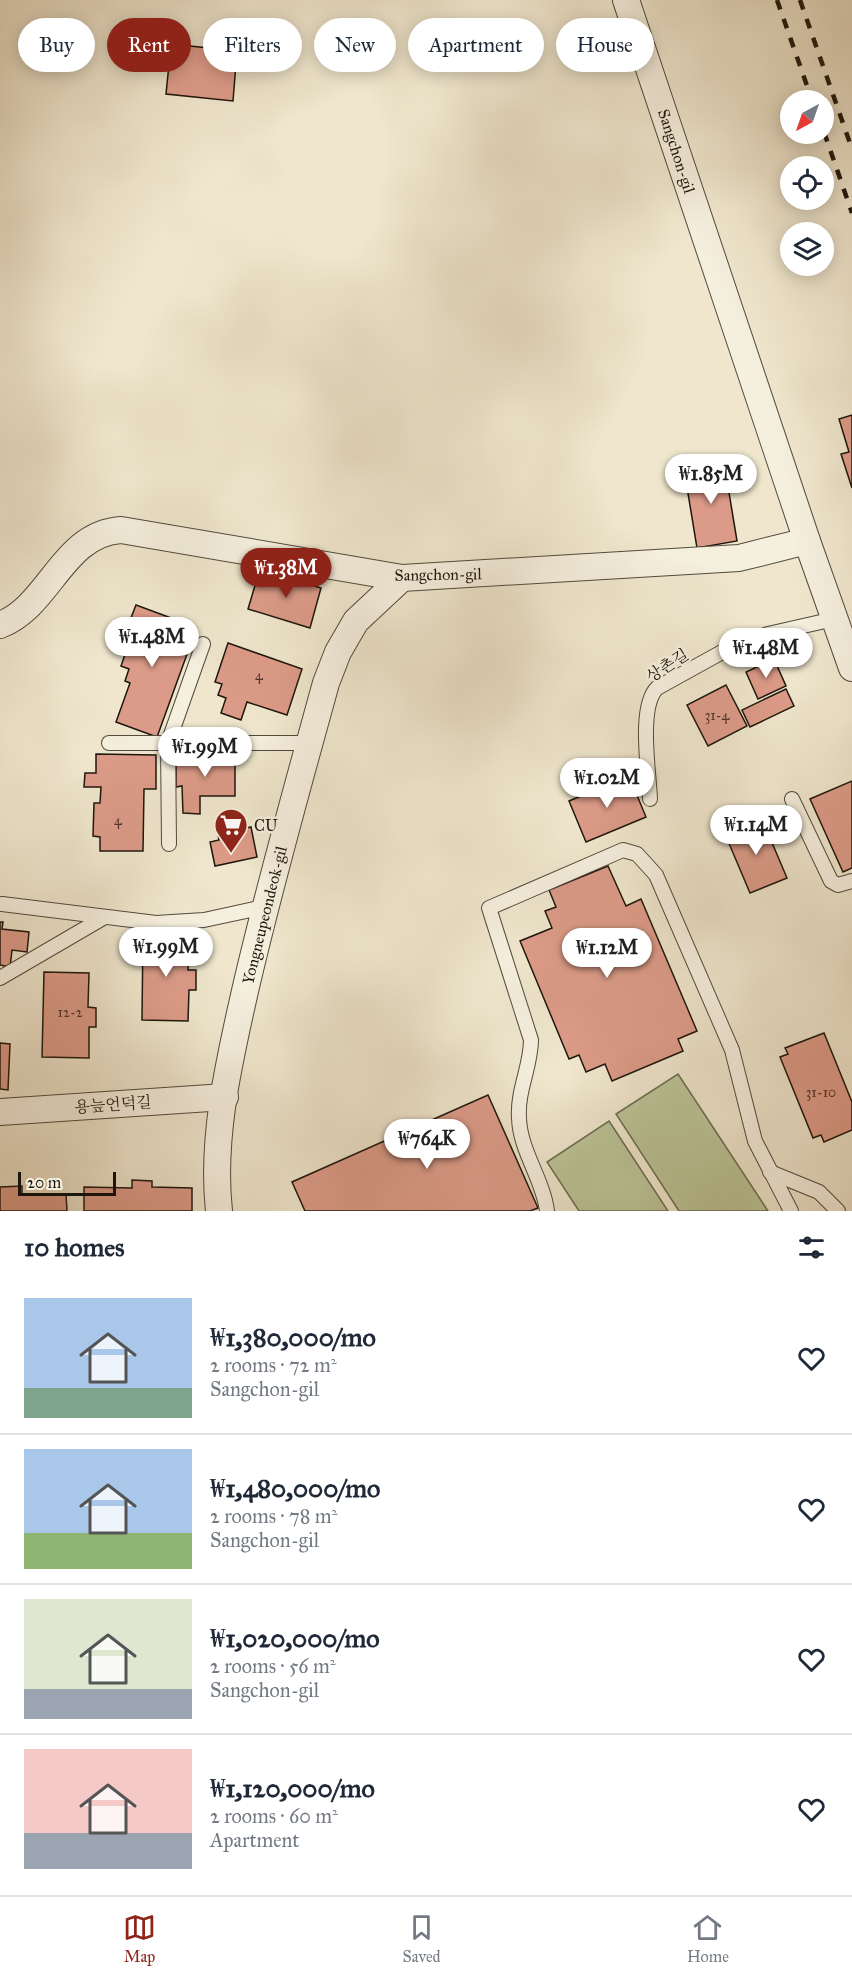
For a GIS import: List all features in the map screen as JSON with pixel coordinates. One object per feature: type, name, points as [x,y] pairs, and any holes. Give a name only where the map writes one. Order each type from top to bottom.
[{"type":"street","name":"Sangchon-gil","points":[[626,0],[807,541],[852,668]]},
{"type":"street","name":"Sangchon-gil","points":[[0,625],[14,619],[28,608],[68,558],[91,538],[104,531],[121,530],[402,578],[740,558],[807,541]]},
{"type":"street","name":"Yongneupeondeok-gil","points":[[219,1211],[216,1169],[231,1053],[264,907],[326,682],[338,652],[356,621],[402,578]]},
{"type":"street","name":"용늪언덕길","points":[[0,1112],[225,1097]]},
{"type":"lane","name":"상촌길","points":[[650,799],[647,710],[650,694],[733,646],[768,634],[834,619]]},
{"type":"lane","points":[[169,844],[168,743],[203,645]]},
{"type":"lane","points":[[109,743],[310,743]]},
{"type":"lane","points":[[792,799],[831,881],[844,885],[852,881]]},
{"type":"lane","points":[[547,1211],[521,1137],[519,1118],[519,1101],[531,1052],[531,1040],[489,908],[623,850],[637,854],[646,862],[661,886],[732,1050],[745,1110],[755,1141],[791,1211]]},
{"type":"lane","points":[[2,904],[103,918],[182,922],[264,907]]},
{"type":"lane","points":[[0,978],[103,918]]},
{"type":"lane","points":[[770,1172],[819,1192],[838,1211]]},
{"type":"green space","points":[[678,1074],[768,1211],[679,1211],[616,1114]]},
{"type":"green space","points":[[609,1121],[668,1211],[579,1211],[547,1162]]},
{"type":"building","points":[[191,46],[203,47],[203,72],[235,72],[233,101],[166,94],[168,72],[191,72]]},
{"type":"building","points":[[852,415],[852,488],[841,454],[849,452],[839,419]]},
{"type":"building","points":[[724,462],[737,541],[697,548],[684,469]]},
{"type":"building","points":[[299,571],[310,575],[308,584],[321,588],[310,628],[248,609],[259,572],[295,583]]},
{"type":"building","points":[[136,605],[190,625],[187,632],[194,635],[157,737],[116,722],[130,683],[125,681],[129,669],[121,666],[129,643],[122,641]]},
{"type":"building","points":[[228,643],[302,669],[287,715],[247,702],[241,720],[221,713],[226,698],[218,695],[222,684],[215,682]]},
{"type":"building","points":[[774,659],[786,686],[758,699],[746,672]]},
{"type":"building","points":[[726,685],[747,726],[708,746],[687,705]]},
{"type":"building","points":[[786,689],[794,706],[750,727],[742,710]]},
{"type":"building","points":[[96,754],[156,755],[156,789],[144,789],[143,851],[100,851],[100,837],[93,836],[94,803],[100,803],[101,787],[84,787],[85,773],[96,773]]},
{"type":"building","points":[[176,754],[235,754],[235,796],[200,796],[200,814],[183,813],[182,786],[176,787]]},
{"type":"building","points":[[629,776],[646,817],[586,842],[569,801]]},
{"type":"building","points":[[852,781],[852,868],[843,872],[810,799]]},
{"type":"building","points":[[762,819],[787,878],[750,893],[725,834]]},
{"type":"building","points":[[251,827],[257,857],[215,866],[210,842],[219,840],[218,834]]},
{"type":"building","points":[[608,866],[626,906],[641,899],[697,1031],[678,1039],[683,1051],[612,1081],[605,1064],[586,1072],[579,1055],[569,1059],[520,941],[552,928],[545,911],[556,907],[549,890]]},
{"type":"building","points":[[0,922],[3,922],[2,929],[29,932],[27,952],[12,950],[10,967],[0,965]]},
{"type":"building","points":[[143,934],[189,935],[188,970],[196,970],[196,990],[189,990],[188,1021],[142,1020]]},
{"type":"building","points":[[44,972],[89,973],[88,1007],[96,1008],[96,1027],[89,1027],[89,1058],[42,1057]]},
{"type":"building","points":[[824,1033],[852,1102],[852,1130],[824,1142],[821,1135],[813,1138],[780,1057],[788,1054],[785,1048]]},
{"type":"building","points":[[0,1043],[10,1044],[8,1090],[0,1089]]},
{"type":"building","points":[[488,1095],[538,1208],[530,1211],[305,1211],[292,1182]]},
{"type":"building","points":[[132,1180],[152,1181],[152,1187],[192,1188],[192,1211],[84,1211],[84,1187],[132,1188]]},
{"type":"building","points":[[22,1186],[22,1195],[66,1194],[67,1211],[0,1211],[0,1187]]},
{"type":"railway","points":[[777,0],[808,90]]},
{"type":"railway","points":[[800,0],[852,149]]},
{"type":"railway","points":[[828,144],[852,213]]},
{"type":"place","name":"CU","points":[[231,854]]}]
